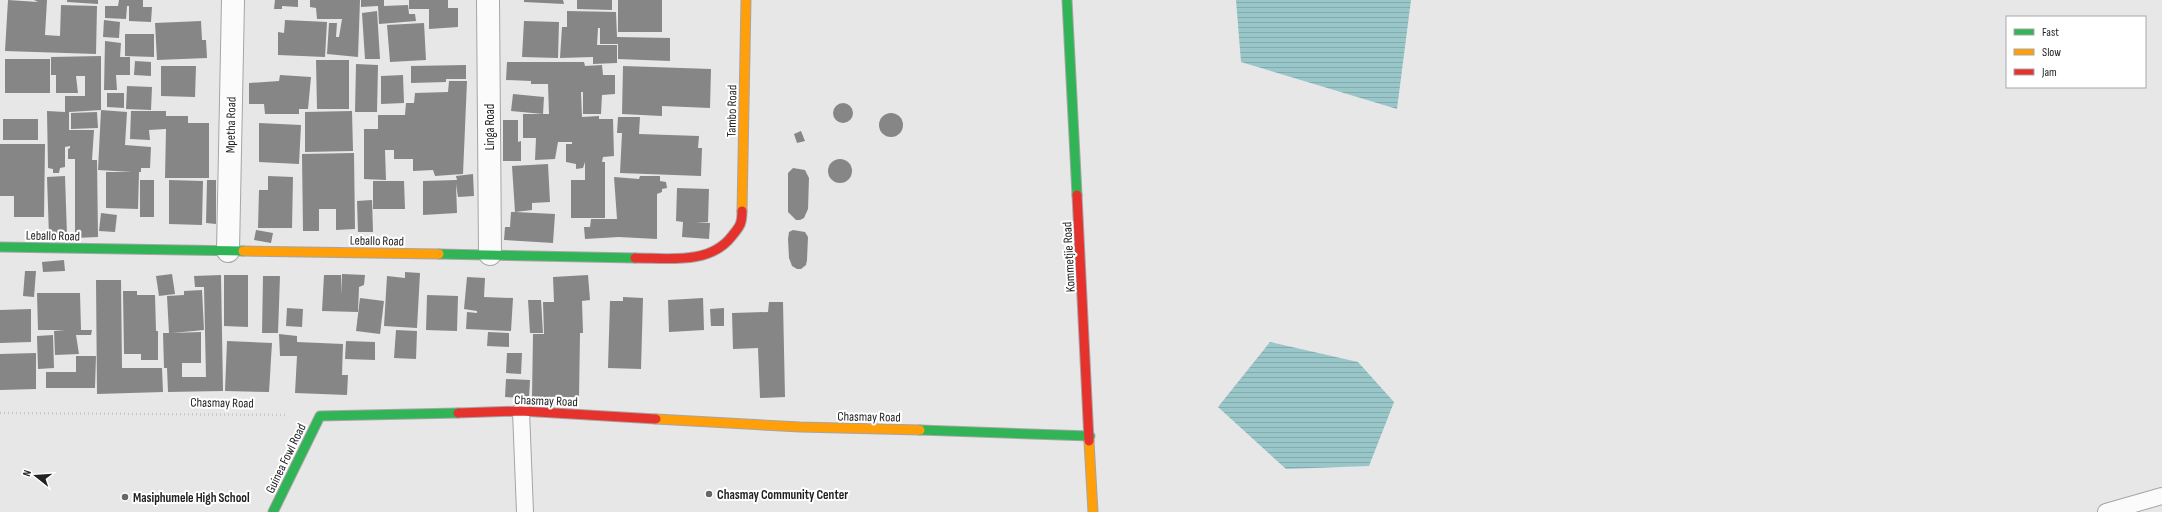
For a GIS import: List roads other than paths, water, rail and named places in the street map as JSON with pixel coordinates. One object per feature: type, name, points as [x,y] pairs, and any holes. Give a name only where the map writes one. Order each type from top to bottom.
[{"type":"street","name":"Mpetha Road","points":[[228,251],[233,0]]},
{"type":"street","name":"Linga Road","points":[[488,0],[490,254]]},
{"type":"street","name":"Tambo Road","points":[[742,223],[746,0]]},
{"type":"street","name":"Kommetjie Road","points":[[1067,0],[1093,512]]},
{"type":"street","name":"Leballo Road","points":[[0,247],[490,254],[647,258],[685,257],[704,254],[720,247],[742,223]]},
{"type":"street","name":"Chasmay Road","points":[[320,416],[521,411],[800,427],[1090,436]]},
{"type":"street","name":"Guinea Fowl Road","points":[[273,512],[320,416]]},
{"type":"lane","points":[[521,411],[525,512]]},
{"type":"lane","points":[[2106,512],[2162,496]]},
{"type":"water","points":[[1236,0],[1411,0],[1397,109],[1241,62]]},
{"type":"water","points":[[1270,342],[1358,362],[1394,402],[1369,466],[1286,469],[1218,407]]},
{"type":"place","name":"Chasmay Community Center","points":[[709,494]]},
{"type":"place","name":"Masiphumele High School","points":[[125,497]]}]
